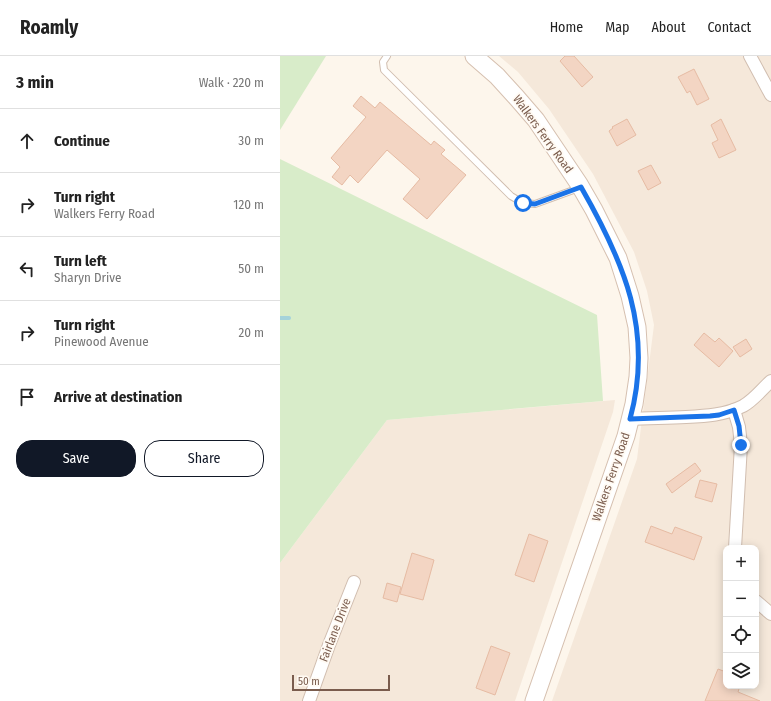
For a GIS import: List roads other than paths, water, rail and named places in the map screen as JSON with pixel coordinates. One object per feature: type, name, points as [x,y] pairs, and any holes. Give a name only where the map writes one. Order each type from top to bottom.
[{"type":"street","name":"Walkers Ferry Road","points":[[474,56],[497,76],[536,120],[581,187],[618,258],[630,296],[637,326],[639,358],[638,377],[630,419],[618,458],[534,701]]},
{"type":"street","points":[[750,56],[771,95]]},
{"type":"street","points":[[630,419],[719,415],[743,406],[771,381]]},
{"type":"street","points":[[734,410],[739,426],[741,445],[735,545]]},
{"type":"street","name":"Fairlane Drive","points":[[309,701],[354,582]]},
{"type":"street","points":[[759,604],[771,614]]},
{"type":"lane","points":[[387,56],[383,62],[384,70],[511,196],[523,203],[535,204],[581,187]]},
{"type":"waterway","points":[[280,318],[289,318]]}]
